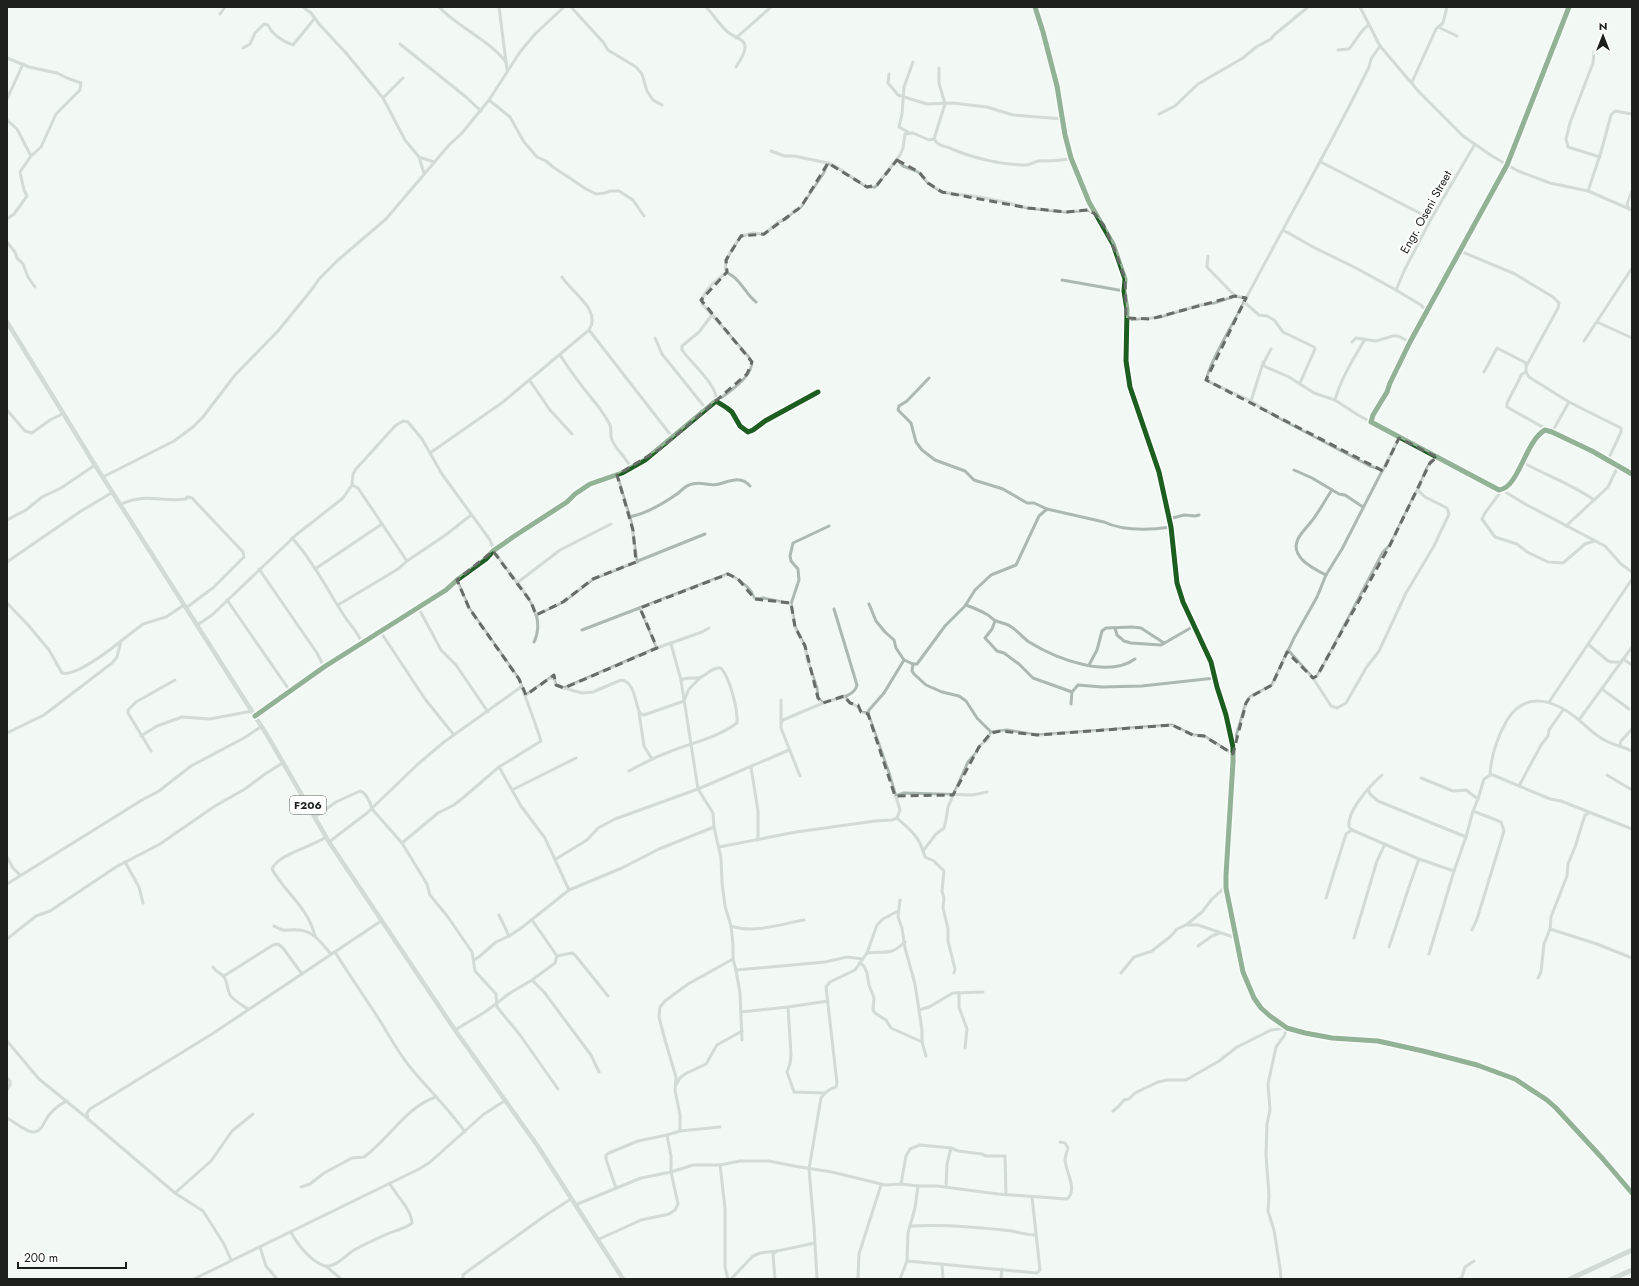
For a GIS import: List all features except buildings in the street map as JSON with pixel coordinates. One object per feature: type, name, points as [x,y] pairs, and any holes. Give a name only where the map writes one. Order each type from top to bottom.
[{"type":"highway","points":[[1570,1279],[1632,1250]]},
{"type":"highway","points":[[1612,1279],[1632,1270]]},
{"type":"main road","name":"F206","points":[[7,322],[95,465],[262,726],[329,842],[455,1030],[506,1100],[575,1204],[622,1279]]},
{"type":"street","points":[[220,14],[226,7]]},
{"type":"street","points":[[303,7],[311,13],[383,98],[405,140],[419,157],[424,173]]},
{"type":"street","points":[[439,7],[446,14],[500,54],[506,62]]},
{"type":"street","points":[[499,7],[507,70]]},
{"type":"street","points":[[104,477],[167,444],[192,427],[219,397],[235,374],[278,331],[319,279],[338,260],[386,219],[448,145],[462,133],[481,111],[507,70],[535,34],[564,7]]},
{"type":"street","points":[[571,7],[603,42],[608,50],[636,67],[642,74],[647,91],[653,100],[662,105]]},
{"type":"street","points":[[706,7],[728,33],[741,40],[745,47],[743,55],[736,68]]},
{"type":"street","points":[[736,38],[771,7]]},
{"type":"street","points":[[1035,7],[1050,56],[1065,135],[1071,158],[1095,214],[1106,230],[1125,279],[1124,291],[1127,310],[1126,361],[1130,387],[1159,472],[1170,519],[1177,583],[1183,602],[1211,662],[1226,715],[1233,747],[1232,802],[1226,865],[1226,888],[1243,972],[1254,998],[1261,1008],[1287,1028],[1332,1038],[1378,1041],[1423,1051],[1477,1065],[1515,1079],[1547,1100],[1556,1108],[1632,1193]]},
{"type":"street","points":[[1159,114],[1176,106],[1198,84],[1243,58],[1256,47],[1271,39],[1308,7]]},
{"type":"street","points":[[1360,7],[1380,46],[1412,82],[1420,94],[1455,128],[1475,144],[1518,171],[1550,183],[1588,191],[1631,210]]},
{"type":"street","points":[[1412,82],[1438,27],[1443,22],[1447,7]]},
{"type":"street","points":[[1371,422],[1372,415],[1387,392],[1390,382],[1410,342],[1507,164],[1569,7]]},
{"type":"street","points":[[243,48],[250,44],[255,33],[264,24],[268,25],[270,30],[280,38],[293,45],[315,18]]},
{"type":"street","points":[[1338,50],[1349,49],[1364,28],[1370,25]]},
{"type":"street","points":[[1438,27],[1457,36]]},
{"type":"street","points":[[400,44],[466,96],[481,111]]},
{"type":"street","points":[[1380,46],[1371,59],[1367,72],[1321,162],[1246,298],[1211,366],[1207,378],[1210,382],[1251,401],[1277,417],[1365,463],[1383,470]]},
{"type":"street","points":[[1594,52],[1594,63],[1570,124],[1566,139],[1568,147],[1600,157]]},
{"type":"street","points":[[7,58],[37,69],[57,73],[81,82],[80,90],[56,114],[41,147],[31,156],[20,172],[27,196],[14,214],[7,219]]},
{"type":"street","points":[[913,62],[905,79],[902,96],[902,114],[899,127],[930,140],[934,139]]},
{"type":"street","points":[[7,99],[23,64]]},
{"type":"street","points":[[934,139],[945,104],[939,82],[939,68]]},
{"type":"street","points":[[889,74],[888,85],[893,88],[896,94],[926,104],[953,103],[987,107],[1013,115],[1063,119]]},
{"type":"street","points":[[383,98],[397,86],[403,78]]},
{"type":"street","points":[[489,100],[510,117],[524,142],[537,157],[546,161],[586,189],[596,194],[619,191],[633,200],[644,216]]},
{"type":"street","points":[[1588,191],[1600,157],[1611,115],[1615,111],[1632,114]]},
{"type":"street","points":[[7,120],[17,129],[31,156]]},
{"type":"street","points":[[771,151],[784,156],[794,156],[828,163],[867,187],[872,188],[877,185],[896,160],[903,148],[905,134],[908,132]]},
{"type":"street","points":[[934,139],[940,146],[951,148],[962,154],[1001,162],[1027,165],[1038,161],[1063,161],[1071,158]]},
{"type":"street","name":"Engr. Oseni Street","points":[[1396,290],[1405,269],[1431,219],[1475,144]]},
{"type":"street","points":[[419,157],[434,162]]},
{"type":"street","points":[[896,160],[903,166],[919,172],[928,183],[942,192],[980,197],[1028,208],[1066,212],[1088,210],[1095,214]]},
{"type":"street","points":[[1321,162],[1431,219]]},
{"type":"street","points":[[756,302],[751,298],[737,279],[727,272],[725,267],[726,260],[741,236],[753,233],[764,234],[778,222],[786,219],[795,210],[802,207],[824,174],[828,163]]},
{"type":"street","points":[[1631,210],[1627,204],[1632,191]]},
{"type":"street","points":[[1283,230],[1315,248],[1344,261],[1396,290],[1422,305],[1427,312]]},
{"type":"street","points":[[7,242],[15,252],[17,258],[23,264],[28,277],[35,287]]},
{"type":"street","points":[[1460,251],[1515,274],[1554,297],[1559,303],[1558,308],[1527,365],[1526,372],[1529,377],[1570,402],[1621,428],[1621,432],[1608,460]]},
{"type":"street","points":[[1208,256],[1207,267],[1236,296]]},
{"type":"street","points":[[1584,341],[1632,268]]},
{"type":"street","points":[[141,736],[157,726],[182,717],[210,719],[254,714],[418,606],[446,590],[494,551],[590,484],[617,475],[631,468],[645,460],[673,438],[707,410],[747,374],[751,368],[752,362],[702,304],[701,300],[716,280],[727,272]]},
{"type":"street","points":[[430,453],[503,402],[530,381],[589,330],[593,324],[593,316],[587,306],[562,278]]},
{"type":"street","points":[[1062,280],[1124,291]]},
{"type":"street","points":[[1126,320],[1160,317],[1198,305],[1214,303],[1236,296],[1246,298]]},
{"type":"street","points":[[1244,302],[1259,315],[1268,316],[1274,320],[1283,332],[1314,347],[1315,349],[1300,383]]},
{"type":"street","points":[[712,315],[699,332],[682,346],[682,350],[707,380],[717,396],[716,401]]},
{"type":"street","points":[[1596,322],[1632,338]]},
{"type":"street","points":[[589,330],[673,438]]},
{"type":"street","points":[[1352,342],[1356,338],[1376,341],[1398,336],[1410,342]]},
{"type":"street","points":[[655,338],[662,354],[707,410]]},
{"type":"street","points":[[1335,400],[1337,392],[1351,362],[1365,339]]},
{"type":"street","points":[[1251,401],[1263,362],[1271,348]]},
{"type":"street","points":[[1484,372],[1497,348],[1527,365]]},
{"type":"street","points":[[560,355],[610,423],[612,430],[610,436],[616,448],[628,461],[631,468]]},
{"type":"street","points":[[1263,362],[1264,366],[1300,383],[1314,393],[1335,400],[1399,438],[1480,479],[1497,490],[1502,490],[1610,550],[1618,561],[1632,572]]},
{"type":"street","points":[[1526,372],[1522,374],[1507,406],[1548,430],[1608,460],[1632,474]]},
{"type":"street","points":[[929,378],[907,401],[899,406],[898,410],[911,423],[916,442],[922,450],[935,460],[965,471],[974,480],[1003,489],[1027,503],[1034,503],[1047,509],[1125,528],[1171,527]]},
{"type":"street","points":[[530,381],[550,410],[572,434]]},
{"type":"street","points":[[716,401],[732,412],[740,426],[748,432],[818,392]]},
{"type":"street","points":[[1552,432],[1570,402]]},
{"type":"street","points":[[7,410],[25,431],[32,432],[64,413]]},
{"type":"street","points":[[197,625],[212,615],[292,538],[343,498],[352,485],[353,474],[356,469],[395,426],[403,421],[408,422],[422,439],[442,474],[471,516],[490,540],[494,551],[531,602],[536,615],[538,629],[534,642]]},
{"type":"street","points":[[1548,430],[1542,432],[1536,439],[1522,462],[1515,478],[1502,490],[1485,513],[1482,520],[1495,537],[1517,544],[1527,552],[1548,562],[1563,563],[1579,548],[1594,541]]},
{"type":"street","points":[[1233,747],[1246,703],[1250,697],[1272,685],[1326,575],[1342,549],[1362,507],[1399,438]]},
{"type":"street","points":[[1313,678],[1317,676],[1333,648],[1383,552],[1390,545],[1430,463],[1437,457]]},
{"type":"street","points":[[1522,462],[1594,500]]},
{"type":"street","points":[[7,520],[26,510],[42,498],[61,488],[95,465]]},
{"type":"street","points":[[1566,526],[1608,487],[1618,466]]},
{"type":"street","points":[[1294,470],[1312,478],[1332,490],[1345,495],[1362,507]]},
{"type":"street","points":[[617,475],[633,530],[637,562]]},
{"type":"street","points":[[629,517],[659,504],[685,487],[697,482],[718,485],[730,480],[741,480],[750,486]]},
{"type":"street","points":[[352,485],[358,488],[407,561]]},
{"type":"street","points":[[1326,575],[1312,568],[1302,560],[1296,550],[1298,540],[1314,519],[1332,490]]},
{"type":"street","points":[[1288,650],[1313,678],[1331,706],[1334,708],[1341,707],[1346,703],[1366,668],[1379,651],[1406,593],[1434,546],[1448,514],[1447,508],[1425,497],[1418,490]]},
{"type":"street","points":[[7,562],[76,514],[113,492]]},
{"type":"street","points":[[7,603],[49,650],[62,673],[75,672],[102,656],[143,624],[166,617],[185,606],[219,582],[244,557],[243,552],[192,498],[187,497],[186,499],[175,500],[144,497],[131,499],[121,504]]},
{"type":"street","points":[[869,604],[876,621],[894,640],[896,648],[904,660],[917,664],[942,629],[966,605],[975,590],[991,575],[1016,565],[1039,516],[1047,509]]},
{"type":"street","points":[[1170,519],[1184,515],[1195,516],[1199,514]]},
{"type":"street","points":[[338,605],[398,569],[471,516]]},
{"type":"street","points":[[315,569],[382,524]]},
{"type":"street","points":[[517,583],[560,550],[611,524]]},
{"type":"street","points":[[822,703],[818,698],[817,688],[807,659],[805,646],[795,627],[791,604],[798,580],[798,569],[790,556],[793,543],[829,526]]},
{"type":"street","points":[[536,615],[563,602],[593,579],[705,534]]},
{"type":"street","points":[[292,538],[315,569],[358,634],[362,643]]},
{"type":"street","points":[[259,569],[317,653],[324,667]]},
{"type":"street","points":[[582,630],[728,574],[738,579],[756,599],[763,598],[791,604]]},
{"type":"street","points":[[1549,702],[1632,579]]},
{"type":"street","points":[[402,843],[438,813],[454,805],[499,767],[541,741],[519,678],[469,608],[457,580]]},
{"type":"street","points":[[227,600],[290,691]]},
{"type":"street","points":[[966,605],[989,616],[995,621],[1002,621],[1027,640],[1051,654],[1065,660],[1089,665],[1113,667],[1119,664],[1127,665],[1135,659]]},
{"type":"street","points":[[418,606],[441,650],[456,665],[488,712]]},
{"type":"street","points":[[640,608],[657,648]]},
{"type":"street","points":[[781,723],[783,720],[822,703],[844,696],[855,690],[857,684],[834,609]]},
{"type":"street","points":[[995,621],[992,629],[985,638],[997,651],[1004,653],[1019,664],[1033,678],[1072,692]]},
{"type":"street","points":[[1089,665],[1097,650],[1102,631],[1106,628],[1132,626],[1141,628],[1164,643]]},
{"type":"street","points":[[1115,628],[1117,635],[1124,641],[1131,643],[1161,645],[1194,626]]},
{"type":"street","points":[[564,688],[657,648],[702,632],[708,628]]},
{"type":"street","points":[[380,631],[396,658],[412,676],[425,699],[454,735]]},
{"type":"street","points":[[7,733],[44,715],[112,663],[116,657],[121,641]]},
{"type":"street","points":[[671,644],[681,680],[698,789],[713,813],[714,827],[719,847],[725,906],[731,926],[730,931],[733,945],[733,959],[736,970],[741,1012],[742,1040]]},
{"type":"street","points":[[1588,644],[1608,661],[1611,662],[1622,660],[1632,665]]},
{"type":"street","points":[[1579,720],[1632,647]]},
{"type":"street","points":[[719,847],[796,832],[892,820],[897,818],[900,810],[889,772],[868,714],[869,710],[884,693],[904,660]]},
{"type":"street","points":[[913,664],[912,671],[921,681],[942,692],[959,696],[966,701],[977,718],[991,732]]},
{"type":"street","points":[[629,771],[670,751],[692,744],[730,728],[737,723],[737,716],[727,679],[721,668],[716,668],[700,678],[689,689],[684,701],[644,715],[639,711]]},
{"type":"street","points":[[681,680],[688,677],[700,678]]},
{"type":"street","points":[[526,695],[550,678],[554,679],[556,685],[582,693],[593,692],[620,680],[629,682],[639,711],[644,746],[652,759]]},
{"type":"street","points":[[1071,704],[1072,692],[1078,685],[1102,687],[1142,686],[1215,678]]},
{"type":"street","points":[[152,752],[141,736],[128,713],[128,710],[130,706],[175,680]]},
{"type":"street","points":[[329,842],[372,809],[418,764],[454,735],[521,687]]},
{"type":"street","points":[[1602,689],[1629,709]]},
{"type":"street","points":[[844,696],[850,703],[858,707],[860,712],[865,712],[868,714]]},
{"type":"street","points":[[781,700],[781,728],[800,776]]},
{"type":"street","points":[[1490,775],[1495,743],[1498,736],[1511,714],[1522,705],[1529,702],[1549,702],[1579,720],[1602,739],[1632,751]]},
{"type":"street","points":[[1519,786],[1541,745],[1548,736],[1549,730],[1563,710]]},
{"type":"street","points":[[991,732],[1007,730],[1037,735],[1172,725],[1193,735],[1204,736],[1233,754]]},
{"type":"street","points":[[7,884],[159,791],[191,766],[244,738],[262,726]]},
{"type":"street","points":[[1620,745],[1621,741],[1632,729]]},
{"type":"street","points":[[924,851],[936,834],[944,828],[948,807],[953,795],[956,792],[968,762],[979,747],[988,739],[991,732]]},
{"type":"street","points":[[556,859],[587,840],[598,828],[615,819],[698,789],[789,750]]},
{"type":"street","points":[[512,790],[533,781],[576,758]]},
{"type":"street","points":[[7,939],[36,916],[50,911],[125,862],[160,844],[215,806],[246,789],[265,774],[284,762]]},
{"type":"street","points":[[499,767],[521,806],[545,838],[569,890]]},
{"type":"street","points":[[751,767],[758,811],[758,840]]},
{"type":"street","points":[[1382,775],[1368,789],[1353,812],[1348,822],[1349,828],[1419,860],[1454,870]]},
{"type":"street","points":[[1429,954],[1473,811],[1484,779],[1490,775],[1632,829]]},
{"type":"street","points":[[1607,775],[1632,790]]},
{"type":"street","points":[[1421,778],[1453,791],[1466,790],[1478,799]]},
{"type":"street","points":[[1368,789],[1370,794],[1378,801],[1466,837]]},
{"type":"street","points":[[315,818],[336,802],[360,791],[364,792],[372,809],[402,843],[427,884],[430,894],[472,952],[475,971],[496,994],[497,1007],[520,1035],[558,1089]]},
{"type":"street","points":[[895,796],[904,793],[972,795],[987,792]]},
{"type":"street","points":[[1472,930],[1477,919],[1504,831],[1501,822],[1473,811]]},
{"type":"street","points":[[1538,978],[1541,972],[1544,944],[1567,876],[1568,864],[1585,815],[1589,813]]},
{"type":"street","points":[[897,818],[913,832],[921,842],[925,857],[934,861],[944,871],[942,892],[944,898],[943,908],[948,929],[948,941],[955,969],[954,973]]},
{"type":"street","points":[[474,960],[496,942],[510,936],[532,920],[569,890],[622,868],[660,849],[714,827]]},
{"type":"street","points":[[1326,898],[1346,834],[1352,830]]},
{"type":"street","points":[[315,936],[311,922],[298,902],[282,884],[272,869],[274,864],[282,859],[321,841],[326,837]]},
{"type":"street","points":[[1354,938],[1377,861],[1385,844]]},
{"type":"street","points":[[7,857],[13,868],[20,875]]},
{"type":"street","points":[[1390,947],[1405,902],[1408,887],[1419,860]]},
{"type":"street","points":[[125,862],[139,887],[143,903]]},
{"type":"street","points":[[1120,973],[1134,957],[1152,951],[1171,936],[1176,929],[1186,925],[1202,912],[1217,894],[1226,888]]},
{"type":"street","points":[[900,900],[898,917],[915,984],[922,1030],[922,1042],[926,1056]]},
{"type":"street","points":[[788,1007],[791,1054],[787,1072],[794,1092],[824,1093],[836,1087],[837,1083],[826,987],[830,982],[855,970],[866,954],[877,925],[883,919],[898,911]]},
{"type":"street","points":[[499,915],[510,936]]},
{"type":"street","points":[[532,920],[557,956]]},
{"type":"street","points":[[731,926],[742,928],[760,928],[804,920]]},
{"type":"street","points":[[87,1118],[87,1113],[90,1109],[212,1034],[381,921]]},
{"type":"street","points":[[1186,925],[1198,925],[1236,938]]},
{"type":"street","points":[[274,926],[283,931],[307,931],[315,936],[333,953],[375,1013],[395,1047],[410,1068],[448,1109],[465,1132]]},
{"type":"street","points":[[1550,929],[1597,944],[1632,958]]},
{"type":"street","points":[[1198,946],[1212,936],[1220,933]]},
{"type":"street","points":[[866,954],[893,952],[905,942]]},
{"type":"street","points":[[224,976],[273,945],[278,944],[283,948],[302,974]]},
{"type":"street","points":[[557,956],[572,953],[575,955],[608,996]]},
{"type":"street","points":[[455,1030],[485,1012],[510,993],[532,980],[555,963],[557,956]]},
{"type":"street","points":[[736,970],[825,962],[847,957],[863,959]]},
{"type":"street","points":[[680,1131],[680,1115],[675,1090],[676,1077],[659,1017],[660,1007],[688,984],[733,959]]},
{"type":"street","points":[[860,963],[864,966],[867,973],[869,985],[874,998],[873,1010],[875,1013],[886,1020],[891,1028],[922,1042]]},
{"type":"street","points":[[213,967],[214,970],[224,976],[230,995],[248,1009]]},
{"type":"street","points":[[532,980],[544,992],[591,1055],[599,1072]]},
{"type":"street","points":[[918,1010],[929,1007],[953,993],[983,992]]},
{"type":"street","points":[[959,993],[959,1007],[967,1029],[965,1048]]},
{"type":"street","points":[[741,1012],[828,1001]]},
{"type":"street","points":[[1113,1111],[1124,1100],[1129,1099],[1135,1093],[1149,1086],[1167,1080],[1186,1080],[1219,1061],[1237,1047],[1271,1030],[1287,1028]]},
{"type":"street","points":[[1281,1279],[1274,1230],[1268,1211],[1269,1195],[1266,1155],[1267,1124],[1270,1110],[1268,1084],[1276,1047],[1284,1036],[1287,1028]]},
{"type":"street","points":[[675,1090],[676,1083],[680,1078],[706,1064],[717,1046],[742,1031]]},
{"type":"street","points":[[7,1041],[39,1079],[66,1100],[175,1193],[203,1211],[224,1244],[231,1260]]},
{"type":"street","points":[[7,1078],[10,1081],[10,1085],[7,1090]]},
{"type":"street","points":[[817,1279],[809,1169],[821,1098],[824,1093]]},
{"type":"street","points":[[301,1187],[310,1184],[324,1173],[352,1158],[364,1157],[414,1111],[430,1098],[436,1097]]},
{"type":"street","points":[[7,1118],[26,1130],[38,1132],[49,1116],[66,1100]]},
{"type":"street","points":[[194,1279],[390,1184],[429,1163],[484,1114],[506,1100]]},
{"type":"street","points":[[175,1193],[211,1161],[232,1130],[253,1114]]},
{"type":"street","points":[[616,1188],[606,1155],[638,1141],[667,1136],[680,1131],[720,1127]]},
{"type":"street","points":[[597,1240],[641,1220],[669,1214],[675,1210],[678,1204],[671,1172],[671,1156],[667,1136]]},
{"type":"street","points":[[575,1204],[641,1178],[671,1172],[687,1166],[720,1166],[740,1162],[769,1161],[832,1172],[881,1185],[901,1184],[946,1187],[1006,1195],[1064,1200],[1071,1195],[1072,1189],[1065,1161],[1068,1148],[1065,1144],[1060,1142]]},
{"type":"street","points":[[901,1184],[906,1156],[910,1149],[920,1145],[951,1148],[982,1154],[985,1156],[1005,1156],[1006,1195]]},
{"type":"street","points":[[946,1187],[947,1164],[951,1148]]},
{"type":"street","points":[[720,1166],[725,1208],[725,1267],[728,1279]]},
{"type":"street","points":[[326,1266],[337,1263],[361,1246],[407,1227],[412,1223],[412,1219],[390,1184]]},
{"type":"street","points":[[858,1279],[859,1254],[881,1185]]},
{"type":"street","points":[[900,1279],[907,1261],[908,1233],[916,1208],[918,1186]]},
{"type":"street","points":[[907,1261],[1034,1273],[1039,1272],[1032,1197]]},
{"type":"street","points":[[463,1279],[463,1275],[468,1271],[546,1215],[571,1199]]},
{"type":"street","points":[[910,1226],[933,1225],[1036,1235]]},
{"type":"street","points":[[291,1232],[302,1250],[326,1266],[341,1279]]},
{"type":"street","points":[[732,1279],[753,1256],[760,1253],[815,1243]]},
{"type":"street","points":[[260,1247],[266,1266],[275,1278]]},
{"type":"street","points":[[775,1279],[774,1254],[777,1251]]},
{"type":"street","points":[[1458,1279],[1462,1277],[1465,1267],[1474,1261]]},
{"type":"street","points":[[942,1264],[943,1279]]},
{"type":"street","points":[[1001,1279],[1002,1269]]},
{"type":"highlighted area","points":[[897,160],[919,172],[928,183],[942,192],[1028,208],[1066,212],[1088,210],[1095,214],[1104,226],[1116,253],[1125,279],[1126,318],[1151,319],[1235,296],[1246,298],[1206,380],[1383,471],[1399,438],[1437,457],[1430,463],[1390,545],[1317,676],[1313,678],[1287,652],[1272,685],[1250,697],[1246,703],[1233,754],[1204,736],[1193,735],[1172,725],[1037,735],[1001,731],[991,733],[979,747],[953,795],[895,796],[868,714],[861,712],[858,705],[850,703],[844,696],[823,703],[818,698],[805,646],[795,627],[791,603],[755,599],[738,579],[728,574],[640,608],[657,648],[564,688],[556,685],[554,675],[526,695],[519,679],[469,608],[457,580],[493,551],[531,602],[536,615],[563,602],[593,579],[636,562],[633,530],[617,475],[660,449],[747,374],[752,362],[701,300],[727,272],[726,260],[741,236],[764,234],[801,207],[828,163],[867,187],[877,185]]},
{"type":"cycle path","points":[[1035,7],[1057,86],[1065,135],[1071,158],[1089,202],[1113,244],[1125,279],[1124,291],[1127,310],[1126,361],[1130,387],[1159,472],[1171,527],[1177,583],[1183,602],[1211,662],[1226,715],[1233,747],[1226,888],[1243,972],[1254,998],[1261,1008],[1287,1028],[1332,1038],[1378,1041],[1423,1051],[1477,1065],[1515,1079],[1547,1100],[1556,1108],[1632,1193]]},
{"type":"cycle path","points":[[1569,7],[1507,165],[1410,342],[1387,392],[1373,415],[1371,422],[1499,490],[1506,487],[1512,481],[1532,444],[1545,430],[1592,451],[1632,474]]},
{"type":"cycle path","points":[[255,716],[324,667],[446,590],[486,559],[493,551],[567,502],[575,494],[590,484],[622,473],[645,460],[716,401],[732,412],[740,426],[748,432],[818,392]]}]
